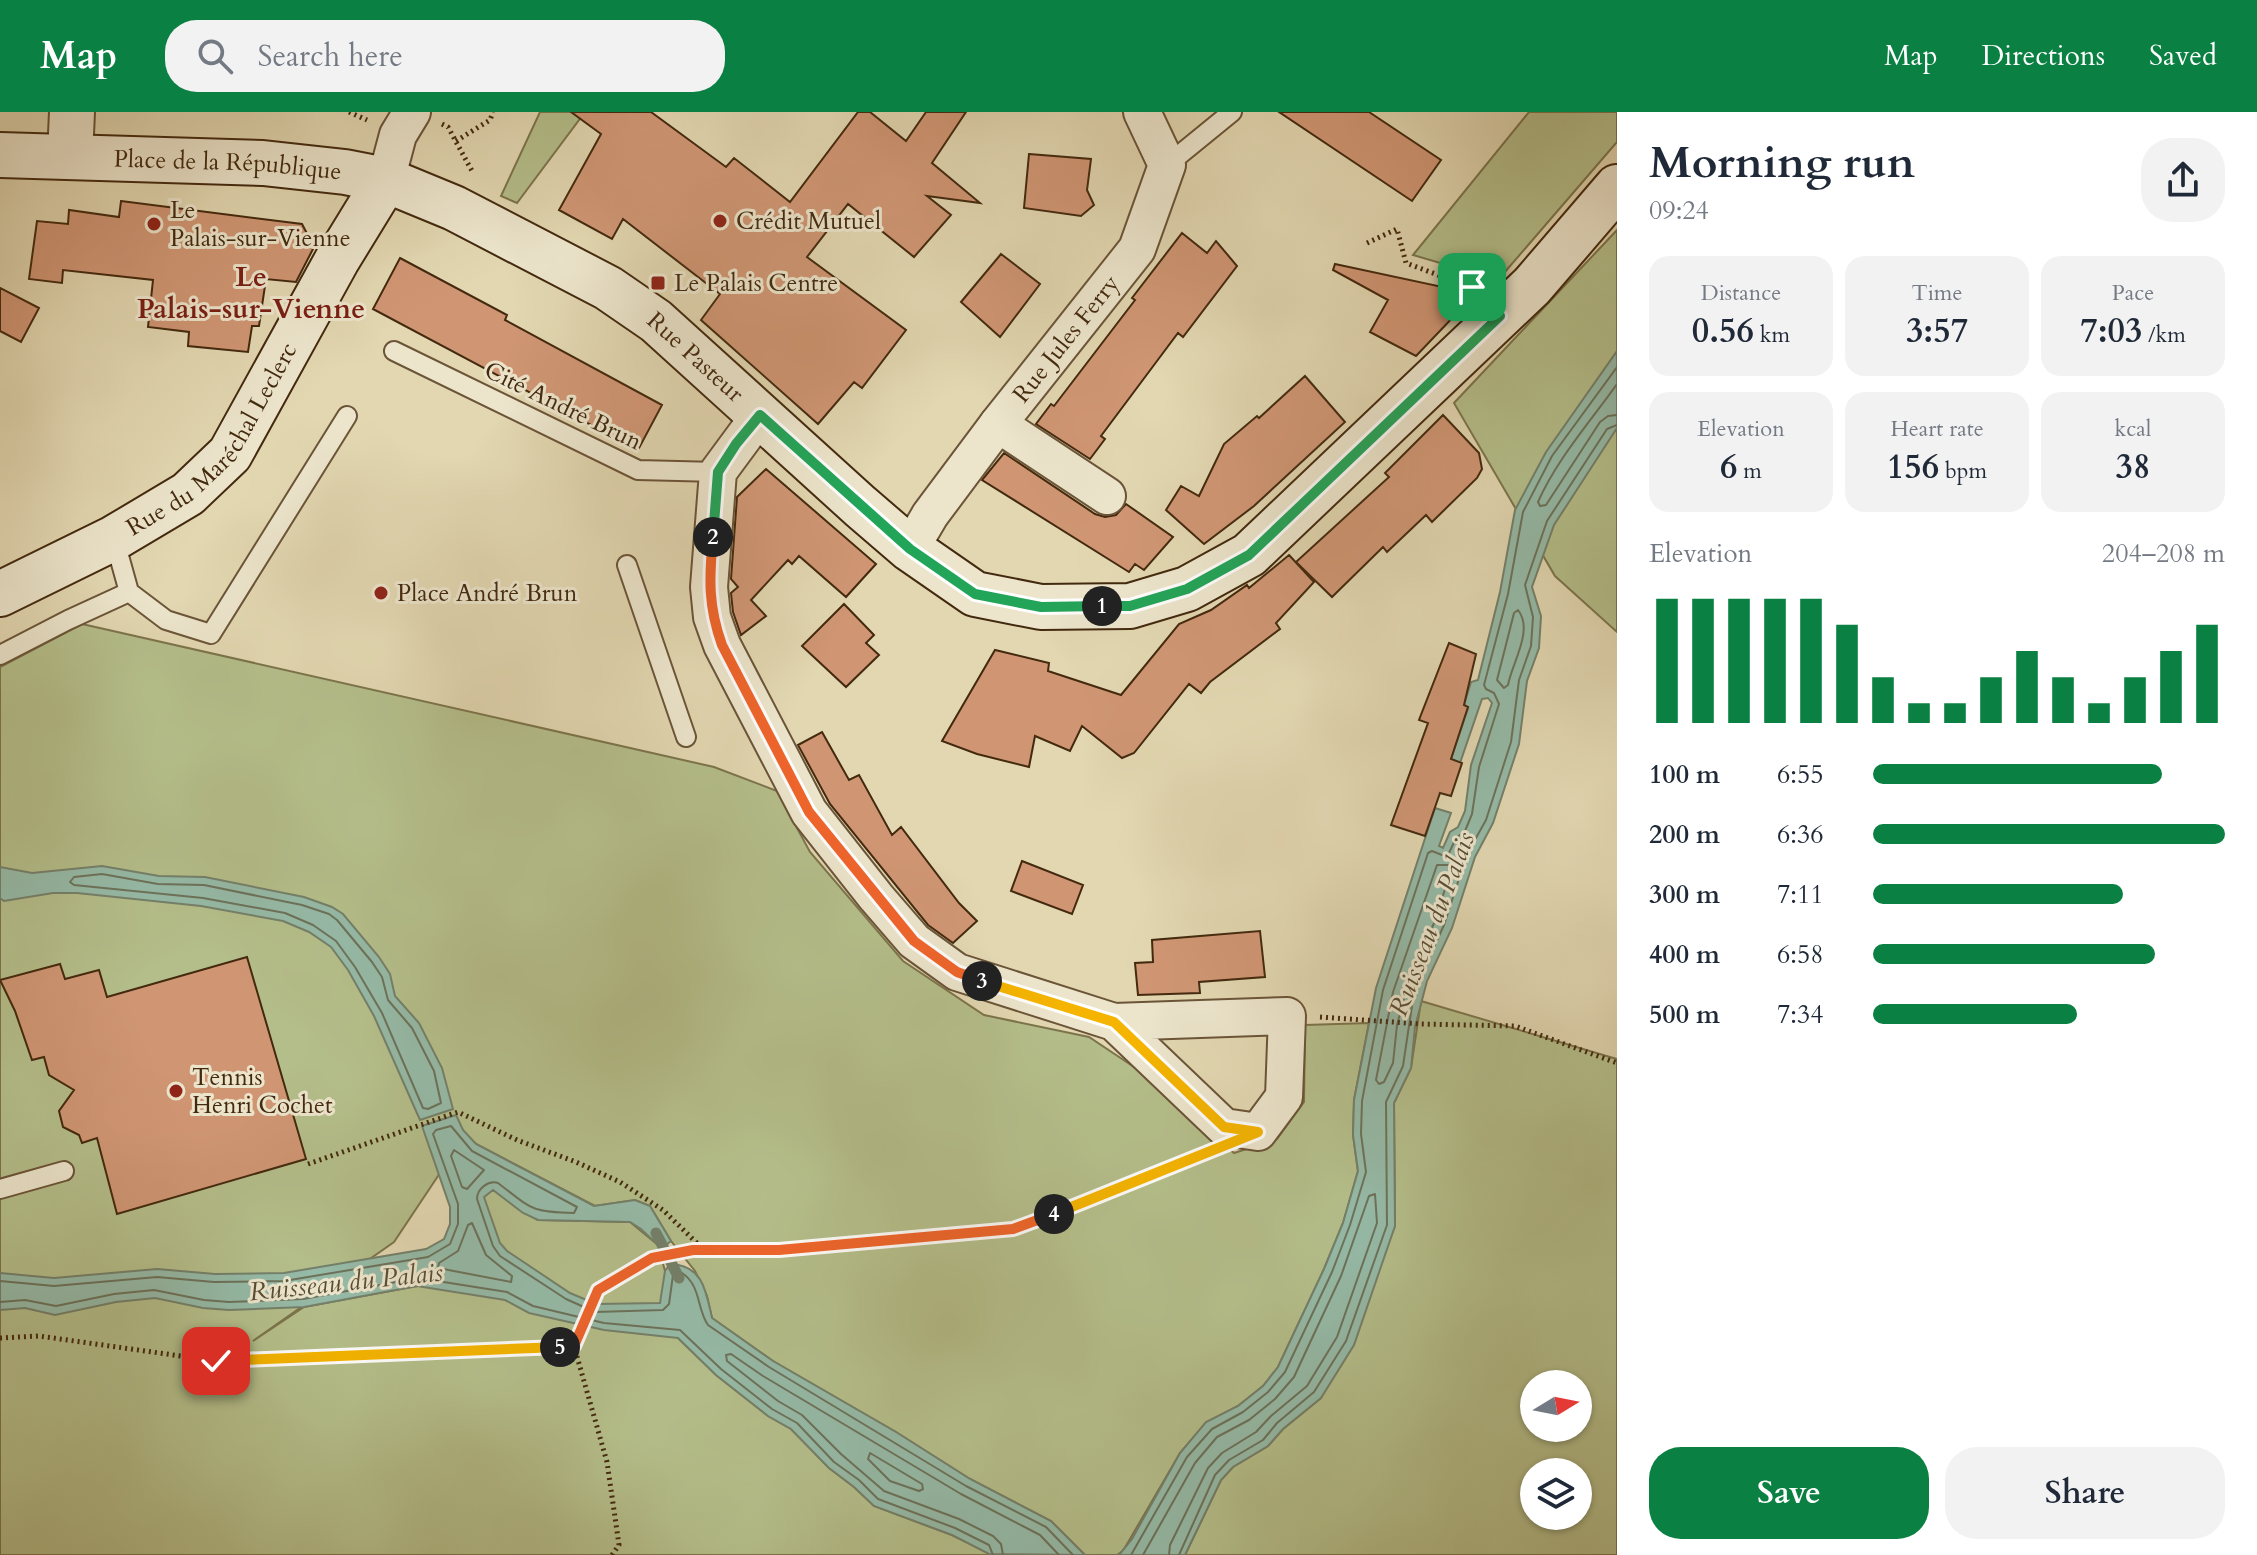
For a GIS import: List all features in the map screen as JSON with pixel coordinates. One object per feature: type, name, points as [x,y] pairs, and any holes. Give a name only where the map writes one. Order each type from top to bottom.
[{"type":"main road","points":[[70,156],[72,112]]},
{"type":"main road","name":"Place de la République","points":[[0,155],[263,163],[386,180]]},
{"type":"main road","name":"Rue Pasteur","points":[[386,180],[476,219],[608,288],[656,321],[910,549],[975,594],[1041,607],[1130,606],[1187,589],[1249,555],[1532,286],[1617,187]]},
{"type":"main road","name":"Rue du Maréchal Leclerc","points":[[0,594],[114,538],[188,494],[230,454],[337,260],[386,180]]},
{"type":"street","points":[[386,180],[398,135],[412,112]]},
{"type":"street","points":[[1142,112],[1167,165]]},
{"type":"street","name":"Rue Jules Ferry","points":[[910,549],[930,515],[998,424],[1137,249],[1167,165]]},
{"type":"street","points":[[760,415],[718,472],[709,587],[712,617],[722,645],[809,812],[914,941],[957,972],[1114,1022],[1287,1016],[1284,1097],[1258,1132],[1224,1127],[1114,1022]]},
{"type":"street","points":[[998,424],[1107,496]]},
{"type":"lane","points":[[1167,165],[1232,112]]},
{"type":"lane","name":"Cité André Brun","points":[[394,351],[638,470],[718,472]]},
{"type":"lane","points":[[114,538],[129,592],[166,620],[211,634],[347,416]]},
{"type":"lane","points":[[627,565],[686,737]]},
{"type":"lane","points":[[0,655],[129,592]]},
{"type":"lane","points":[[0,1189],[64,1171]]},
{"type":"path","points":[[456,141],[490,120],[493,112]]},
{"type":"path","points":[[1367,243],[1397,229],[1406,263],[1472,287],[1500,316]]},
{"type":"path","points":[[1366,1019],[1421,1024],[1515,1026],[1617,1063]]},
{"type":"path","points":[[308,1164],[458,1112],[620,1182],[663,1210],[704,1250]]},
{"type":"path","points":[[612,1555],[619,1545],[607,1462],[574,1346],[598,1290],[652,1258],[693,1250],[779,1250],[1013,1229],[1258,1132]]},
{"type":"path","points":[[0,1338],[39,1336],[216,1361],[574,1346]]},
{"type":"shaded area","points":[[540,112],[585,112],[517,203],[501,196]]},
{"type":"shaded area","points":[[1529,112],[1617,112],[1617,142],[1498,280],[1413,255]]},
{"type":"shaded area","points":[[1617,230],[1617,632],[1555,576],[1454,403]]},
{"type":"shaded area","points":[[82,624],[714,767],[777,791],[810,852],[903,961],[984,1015],[1089,1037],[1158,1083],[1234,1153],[1277,1139],[1304,1102],[1305,1025],[1369,1023],[1354,1100],[1353,1135],[1358,1171],[1343,1223],[1278,1367],[1263,1386],[1238,1406],[1206,1423],[1180,1453],[1123,1551],[1117,1555],[1085,1555],[1051,1521],[970,1479],[773,1361],[712,1318],[707,1296],[695,1271],[671,1241],[650,1206],[635,1200],[595,1206],[476,1144],[466,1134],[394,1242],[253,1341],[304,1307],[417,1286],[493,1189],[538,1220],[630,1222],[658,1245],[678,1338],[716,1375],[768,1416],[791,1429],[829,1468],[874,1506],[952,1535],[994,1555],[0,1555],[0,667]]},
{"type":"shaded area","points":[[1421,1001],[1617,1059],[1617,1555],[1185,1555],[1221,1480],[1233,1467],[1268,1446],[1283,1429],[1321,1398],[1395,1226],[1394,1103],[1411,1068]]},
{"type":"water","name":"Ruisseau du Palais","points":[[1617,351],[1617,428],[1554,525],[1532,587],[1541,616],[1539,648],[1527,681],[1519,744],[1493,823],[1475,857],[1452,928],[1427,981],[1415,1027],[1411,1068],[1394,1103],[1395,1226],[1354,1345],[1321,1398],[1283,1429],[1268,1446],[1233,1467],[1221,1480],[1185,1555],[1119,1555],[1132,1539],[1180,1453],[1206,1422],[1238,1406],[1263,1386],[1278,1367],[1324,1269],[1343,1223],[1358,1171],[1353,1135],[1354,1100],[1376,988],[1435,808],[1451,813],[1439,846],[1443,848],[1465,811],[1471,765],[1492,703],[1488,698],[1482,699],[1460,763],[1451,759],[1468,708],[1464,705],[1471,682],[1478,680],[1500,592],[1515,510],[1546,452]]},
{"type":"water","points":[[102,866],[159,876],[205,877],[304,897],[343,914],[379,957],[390,974],[395,996],[419,1023],[442,1068],[453,1109],[420,1120],[374,1016],[348,970],[331,947],[309,932],[283,921],[201,906],[77,893],[53,893],[4,901],[0,898],[0,867],[32,873]]},
{"type":"water","name":"Ruisseau du Palais","points":[[456,1115],[463,1130],[476,1144],[594,1206],[635,1200],[650,1206],[671,1241],[665,1246],[658,1245],[630,1222],[538,1220],[523,1213],[493,1190],[484,1197],[500,1243],[507,1251],[570,1293],[596,1304],[660,1303],[665,1271],[670,1264],[690,1269],[701,1281],[712,1318],[773,1361],[970,1479],[1051,1521],[1085,1555],[989,1554],[952,1535],[874,1506],[829,1468],[791,1429],[768,1416],[716,1375],[678,1338],[604,1330],[529,1313],[505,1300],[417,1286],[304,1307],[229,1310],[155,1298],[116,1302],[55,1315],[25,1308],[0,1310],[0,1273],[54,1278],[157,1269],[215,1274],[284,1273],[426,1249],[444,1239],[450,1224],[450,1207],[422,1126]]},
{"type":"building","points":[[571,112],[651,112],[726,167],[734,158],[790,202],[858,112],[870,112],[906,141],[926,112],[966,112],[932,163],[980,203],[927,196],[951,215],[914,257],[848,204],[807,257],[906,330],[862,388],[854,382],[818,424],[701,320],[720,294],[623,219],[612,239],[559,210],[601,134]]},
{"type":"building","points":[[1279,112],[1369,112],[1441,160],[1412,201]]},
{"type":"building","points":[[1029,154],[1091,159],[1087,190],[1094,205],[1081,216],[1024,208]]},
{"type":"building","points":[[121,201],[302,224],[314,247],[296,282],[266,279],[259,326],[252,326],[248,352],[188,346],[189,332],[148,327],[153,280],[63,270],[62,283],[29,279],[37,221],[68,224],[69,210],[119,217]]},
{"type":"building","points":[[1182,233],[1207,253],[1216,241],[1237,266],[1183,337],[1178,333],[1101,436],[1105,439],[1090,459],[1036,424],[1051,404],[1054,406]]},
{"type":"building","points":[[1001,254],[1040,284],[1000,337],[961,302]]},
{"type":"building","points":[[400,258],[507,315],[505,320],[662,405],[638,450],[373,309]]},
{"type":"building","points":[[1335,264],[1452,289],[1459,311],[1416,356],[1370,332],[1388,300],[1333,270]]},
{"type":"building","points":[[0,288],[39,308],[21,342],[0,331]]},
{"type":"building","points":[[1305,376],[1345,422],[1254,506],[1204,544],[1166,510],[1181,486],[1199,496],[1224,444],[1257,416],[1259,418]]},
{"type":"building","points":[[1443,415],[1479,453],[1482,469],[1477,478],[1432,522],[1426,515],[1387,552],[1383,547],[1332,597],[1296,562],[1389,477],[1385,473]]},
{"type":"building","points":[[1004,453],[1095,514],[1105,517],[1116,515],[1126,504],[1173,537],[1144,570],[1135,564],[1129,572],[982,480]]},
{"type":"building","points":[[766,469],[876,564],[846,597],[799,556],[792,564],[788,560],[751,600],[766,616],[741,635],[733,612],[731,593],[738,587],[731,579],[737,497]]},
{"type":"building","points":[[1289,555],[1314,582],[1276,623],[1280,629],[1210,682],[1201,693],[1189,684],[1134,753],[1122,758],[1082,726],[1070,751],[1035,736],[1029,767],[977,754],[942,741],[995,650],[1049,663],[1048,671],[1121,695],[1179,624],[1211,610],[1247,585],[1249,588]]},
{"type":"building","points":[[844,604],[874,635],[866,643],[879,655],[846,687],[802,646]]},
{"type":"building","points":[[1449,643],[1476,654],[1464,705],[1468,707],[1451,759],[1462,763],[1451,796],[1440,793],[1425,836],[1391,825],[1428,723],[1419,720]]},
{"type":"building","points":[[822,732],[849,780],[859,775],[892,835],[901,827],[959,903],[977,921],[953,943],[928,925],[830,804],[798,745]]},
{"type":"building","points":[[1022,861],[1083,885],[1072,914],[1011,891]]},
{"type":"building","points":[[1260,931],[1265,977],[1199,982],[1200,993],[1138,995],[1135,963],[1153,962],[1152,940]]},
{"type":"building","name":"Tennis Henri Cochet","points":[[247,957],[306,1159],[117,1214],[97,1138],[82,1143],[79,1135],[63,1127],[59,1111],[74,1090],[49,1075],[44,1057],[32,1060],[15,1011],[0,980],[60,964],[65,979],[99,970],[107,997]]},
{"type":"waterway","points":[[656,1233],[679,1278]]},
{"type":"place","name":"Crédit Mutuel","points":[[720,221]]},
{"type":"place","name":"Le Palais-sur-Vienne","points":[[154,224]]},
{"type":"place","name":"Le Palais Centre","points":[[658,283]]},
{"type":"place","name":"Place André Brun","points":[[381,593]]},
{"type":"place","name":"Tennis Henri Cochet","points":[[176,1091]]},
{"type":"district","name":"Le Palais-sur-Vienne","points":[[251,293]]},
{"type":"route","points":[[216,1361],[574,1346],[598,1290],[652,1258],[693,1250],[779,1250],[1013,1229],[1258,1132],[1224,1127],[1114,1022],[957,972],[914,941],[876,897],[809,812],[722,645],[712,617],[709,587],[718,472],[760,415],[910,549],[975,594],[1041,607],[1130,606],[1187,589],[1249,555],[1500,316],[1472,287]]}]
